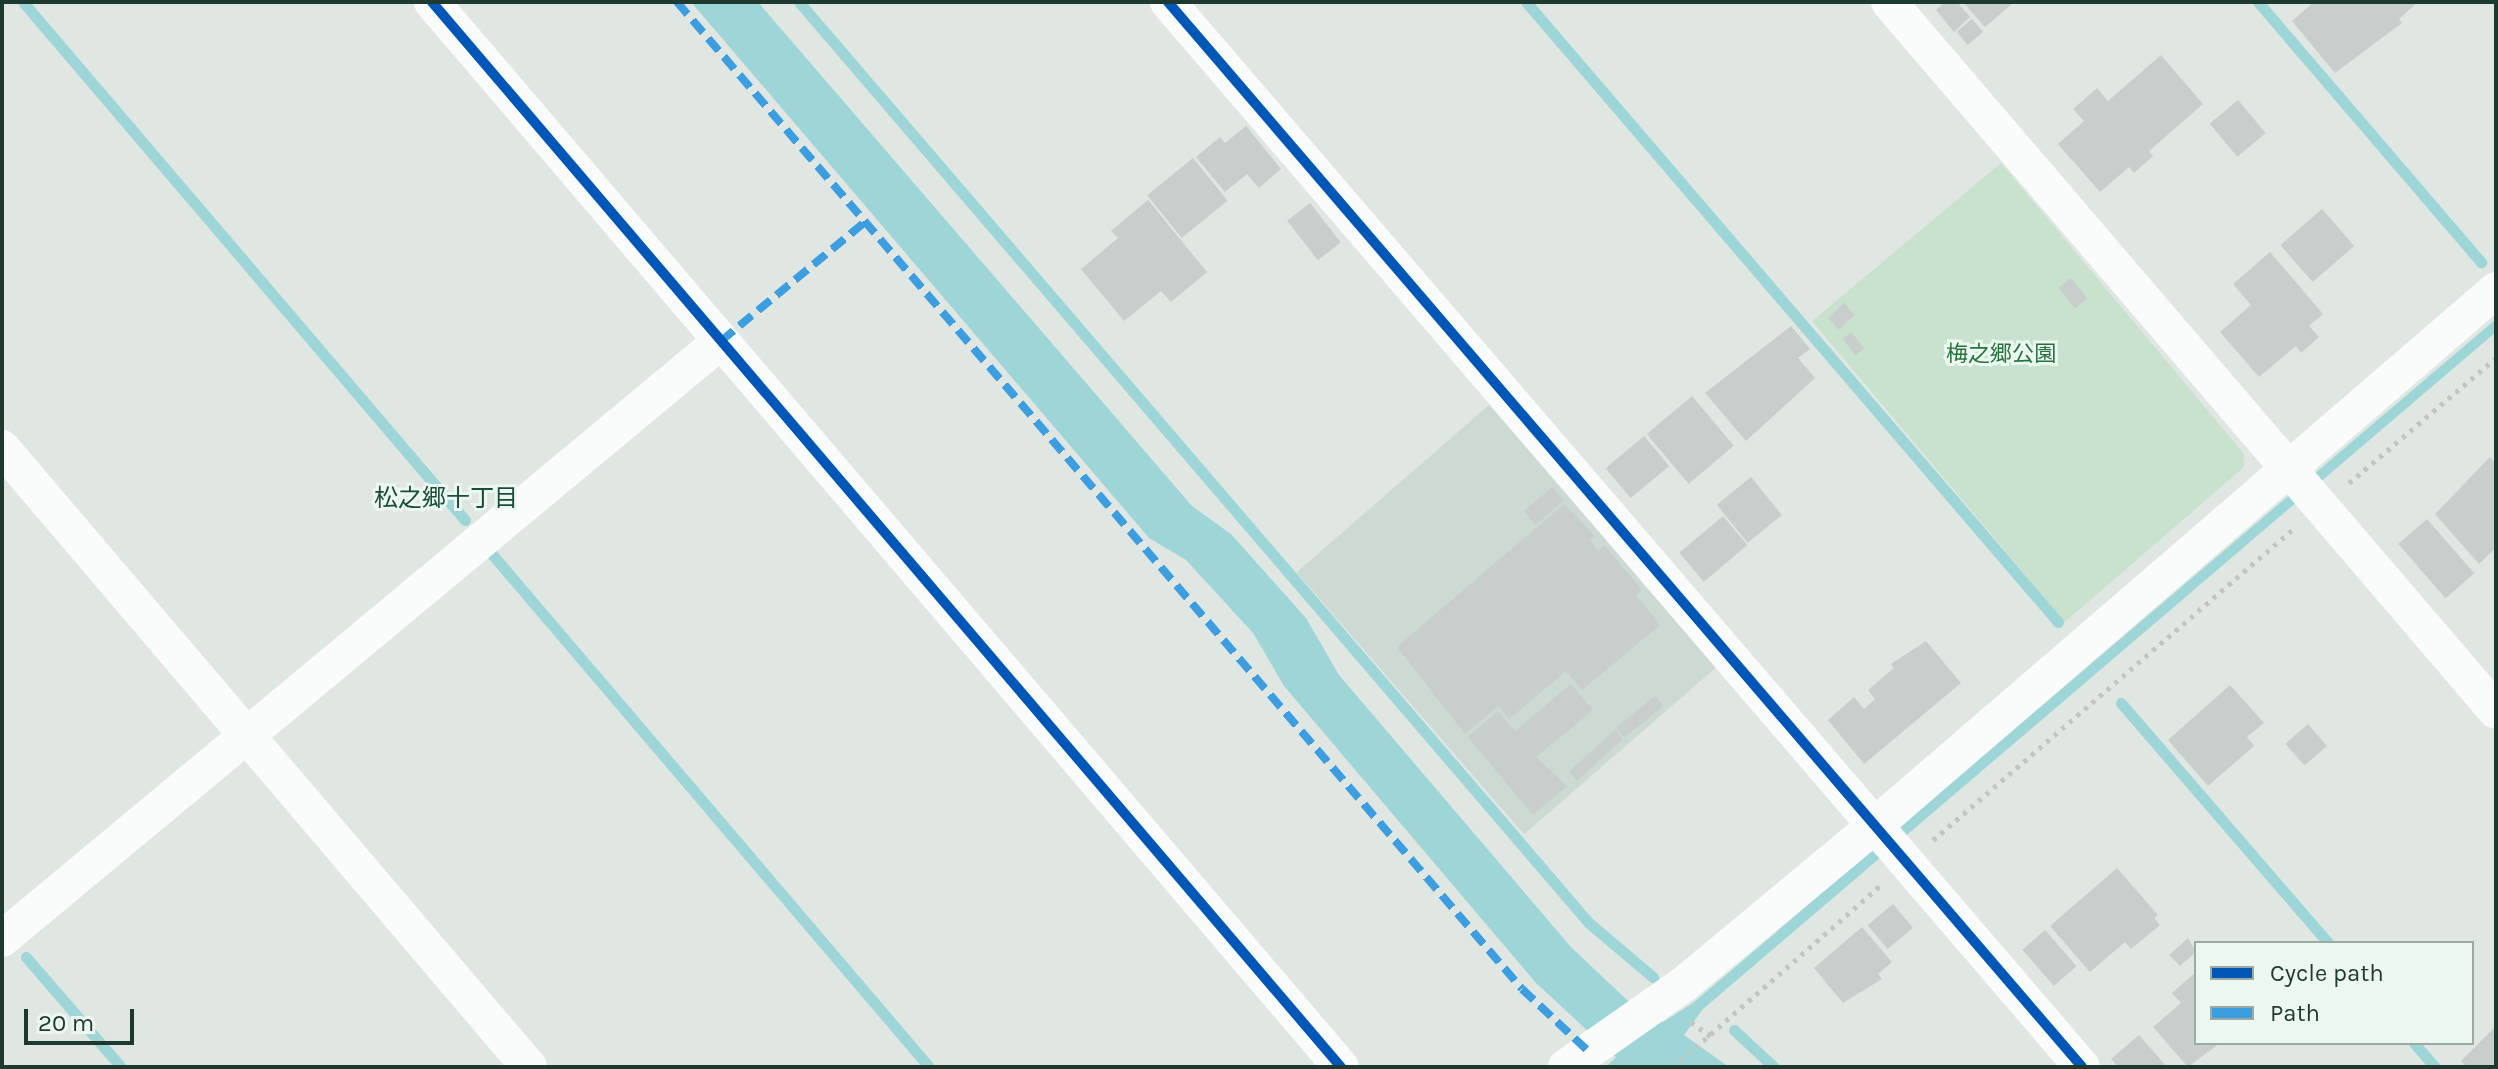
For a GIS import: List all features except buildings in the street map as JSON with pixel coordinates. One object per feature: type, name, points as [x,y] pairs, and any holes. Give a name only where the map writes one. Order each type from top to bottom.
[{"type":"street","points":[[432,2],[1341,1067]]},
{"type":"street","points":[[1168,2],[2082,1067]]},
{"type":"street","points":[[1889,2],[2307,486],[2496,711]]},
{"type":"street","points":[[1581,1061],[1654,1002],[1684,984],[1873,827],[2307,486],[2496,290]]},
{"type":"street","points":[[2,939],[721,341]]},
{"type":"street","points":[[2,448],[529,1067]]},
{"type":"path","points":[[1673,1067],[2307,486],[2496,358]]},
{"type":"path","points":[[1698,1026],[1710,1036]]},
{"type":"shaded area","points":[[1489,405],[1717,667],[1524,834],[1297,572]]},
{"type":"green space","name":"梅之郷公園","points":[[2001,163],[2244,454],[2244,467],[2065,622],[1812,321]]},
{"type":"water","points":[[691,2],[758,2],[1192,506],[1231,534],[1306,618],[1339,675],[1571,947],[1628,1001],[1663,1022],[1693,1003],[2496,319],[2496,332],[1703,1009],[1684,1035],[1729,1067],[1606,1067],[1616,1057],[1536,983],[1284,686],[1253,633],[1186,560],[1149,538]]},
{"type":"waterway","points":[[23,2],[465,520]]},
{"type":"waterway","points":[[799,2],[1589,923],[1653,977]]},
{"type":"waterway","points":[[1526,2],[2058,622]]},
{"type":"waterway","points":[[2258,2],[2481,262]]},
{"type":"waterway","points":[[491,553],[929,1067]]},
{"type":"waterway","points":[[2121,703],[2326,941]]},
{"type":"waterway","points":[[26,957],[121,1067]]},
{"type":"waterway","points":[[1734,1030],[1774,1067]]},
{"type":"waterway","points":[[2416,1045],[2435,1067]]},
{"type":"marked path","points":[[677,2],[1522,989],[1587,1050]]},
{"type":"marked path","points":[[721,341],[865,222]]},
{"type":"cycle path","points":[[432,2],[1341,1067]]},
{"type":"cycle path","points":[[1168,2],[2082,1067]]},
{"type":"district","name":"松之郷十丁目","points":[[446,499]]}]
